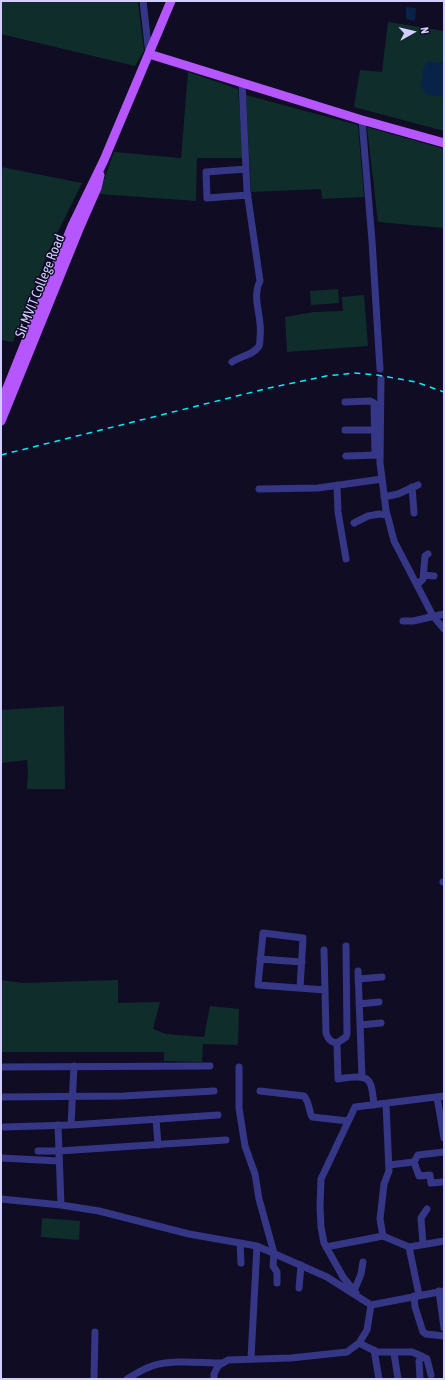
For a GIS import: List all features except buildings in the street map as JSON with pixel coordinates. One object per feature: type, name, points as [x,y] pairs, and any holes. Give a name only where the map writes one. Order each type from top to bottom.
[{"type":"main road","name":"Sir MVIT College Road","points":[[1,403],[97,188],[104,160],[171,1]]},
{"type":"main road","points":[[149,54],[362,120],[444,143]]},
{"type":"main road","name":"Sir MVIT College Road","points":[[1,389],[56,250],[88,182],[104,160]]},
{"type":"main road","name":"Sir MVIT College Road","points":[[1,421],[40,313]]},
{"type":"street","points":[[143,1],[149,54]]},
{"type":"street","points":[[232,362],[252,352],[259,345],[261,331],[256,293],[260,281],[248,194],[242,83]]},
{"type":"street","points":[[362,120],[372,241],[380,370]]},
{"type":"street","points":[[246,169],[206,172],[207,198],[248,194]]},
{"type":"street","points":[[378,455],[381,379]]},
{"type":"street","points":[[345,402],[370,401],[374,403],[375,430],[384,497],[394,541],[433,616],[444,628]]},
{"type":"street","points":[[345,430],[375,430]]},
{"type":"street","points":[[346,456],[378,455]]},
{"type":"street","points":[[258,489],[318,488],[382,479]]},
{"type":"street","points":[[337,485],[338,512],[346,559]]},
{"type":"street","points":[[384,497],[398,494],[415,486],[414,513]]},
{"type":"street","points":[[354,523],[368,516],[378,514],[388,516]]},
{"type":"street","points":[[417,585],[423,579],[425,556],[428,554]]},
{"type":"street","points":[[424,575],[434,576]]},
{"type":"street","points":[[403,622],[444,614]]},
{"type":"street","points":[[300,988],[303,938],[262,933],[258,985],[325,990]]},
{"type":"street","points":[[324,950],[326,1033],[328,1039],[337,1043],[346,1037],[347,1034],[346,946]]},
{"type":"street","points":[[260,959],[302,962]]},
{"type":"street","points":[[358,971],[362,1077]]},
{"type":"street","points":[[358,979],[382,977]]},
{"type":"street","points":[[360,1004],[379,1002]]},
{"type":"street","points":[[360,1025],[381,1023]]},
{"type":"street","points":[[337,1043],[338,1079],[362,1077],[367,1079],[370,1083],[374,1105]]},
{"type":"street","points":[[71,1125],[74,1066]]},
{"type":"street","points":[[1,1067],[210,1066]]},
{"type":"street","points":[[239,1067],[239,1108],[245,1146],[255,1174],[274,1253],[273,1266],[277,1272],[277,1283]]},
{"type":"street","points":[[1,1097],[123,1096],[214,1091]]},
{"type":"street","points":[[260,1091],[304,1096],[308,1101],[312,1117],[348,1121]]},
{"type":"street","points":[[362,1299],[343,1277],[324,1243],[321,1227],[321,1179],[355,1107],[440,1097],[444,1138]]},
{"type":"street","points":[[383,1236],[380,1219],[384,1184],[389,1171],[386,1104]]},
{"type":"street","points":[[4,1127],[71,1125],[218,1114]]},
{"type":"street","points":[[156,1119],[158,1145]]},
{"type":"street","points":[[58,1125],[61,1205]]},
{"type":"street","points":[[38,1151],[59,1151],[226,1140]]},
{"type":"street","points":[[443,1182],[432,1183],[430,1175],[419,1176],[414,1162],[418,1155],[444,1152]]},
{"type":"street","points":[[1,1158],[59,1161]]},
{"type":"street","points":[[389,1165],[414,1162]]},
{"type":"street","points":[[1,1199],[61,1205],[99,1212],[189,1234],[257,1246],[327,1277],[371,1305],[442,1291],[444,1328]]},
{"type":"street","points":[[423,1244],[421,1218],[427,1209]]},
{"type":"street","points":[[326,1247],[383,1236],[409,1247],[444,1241]]},
{"type":"street","points":[[240,1243],[241,1263]]},
{"type":"street","points":[[252,1358],[257,1246]]},
{"type":"street","points":[[409,1247],[416,1295],[415,1307],[423,1332],[426,1334],[444,1336]]},
{"type":"street","points":[[354,1291],[361,1274],[363,1262]]},
{"type":"street","points":[[299,1288],[301,1265]]},
{"type":"street","points":[[214,1379],[214,1374],[218,1366],[228,1360],[252,1358],[291,1358],[347,1352],[359,1343],[366,1330],[371,1305]]},
{"type":"street","points":[[94,1379],[95,1332]]},
{"type":"street","points":[[359,1343],[377,1352],[412,1352],[422,1356],[429,1362],[431,1375]]},
{"type":"street","points":[[374,1350],[379,1379]]},
{"type":"street","points":[[394,1353],[398,1379]]},
{"type":"street","points":[[420,1379],[419,1361],[422,1356]]},
{"type":"street","points":[[128,1379],[152,1366],[164,1363],[223,1363]]},
{"type":"green space","points":[[1,1],[138,2],[144,51],[135,66],[1,34]]},
{"type":"green space","points":[[388,22],[444,31],[444,131],[354,107],[360,70],[382,72]]},
{"type":"green space","points":[[188,72],[238,89],[243,158],[197,158],[196,201],[99,194],[114,152],[181,158]]},
{"type":"green space","points":[[246,95],[358,125],[364,197],[322,199],[321,189],[251,192]]},
{"type":"green space","points":[[367,127],[444,149],[444,228],[378,222]]},
{"type":"green space","points":[[1,167],[82,183],[49,250],[13,342],[1,340]]},
{"type":"green space","points":[[338,289],[339,303],[311,305],[310,291]]},
{"type":"green space","points":[[364,295],[368,346],[287,352],[285,317],[314,312],[343,311],[342,297]]},
{"type":"green space","points":[[64,706],[65,789],[27,789],[27,760],[1,763],[1,710]]},
{"type":"green space","points":[[1,980],[23,983],[118,980],[118,1003],[160,1002],[153,1029],[166,1034],[204,1037],[210,1006],[239,1009],[238,1045],[203,1044],[202,1062],[164,1061],[164,1052],[1,1052]]},
{"type":"green space","points":[[42,1218],[80,1221],[79,1240],[41,1237]]},
{"type":"water","points":[[406,7],[416,8],[415,21],[406,19]]},
{"type":"water","points":[[428,61],[444,63],[444,97],[427,95],[421,87],[423,69]]},
{"type":"railway","points":[[1,455],[269,388],[326,376],[354,373],[377,375],[416,382],[444,392]]}]
